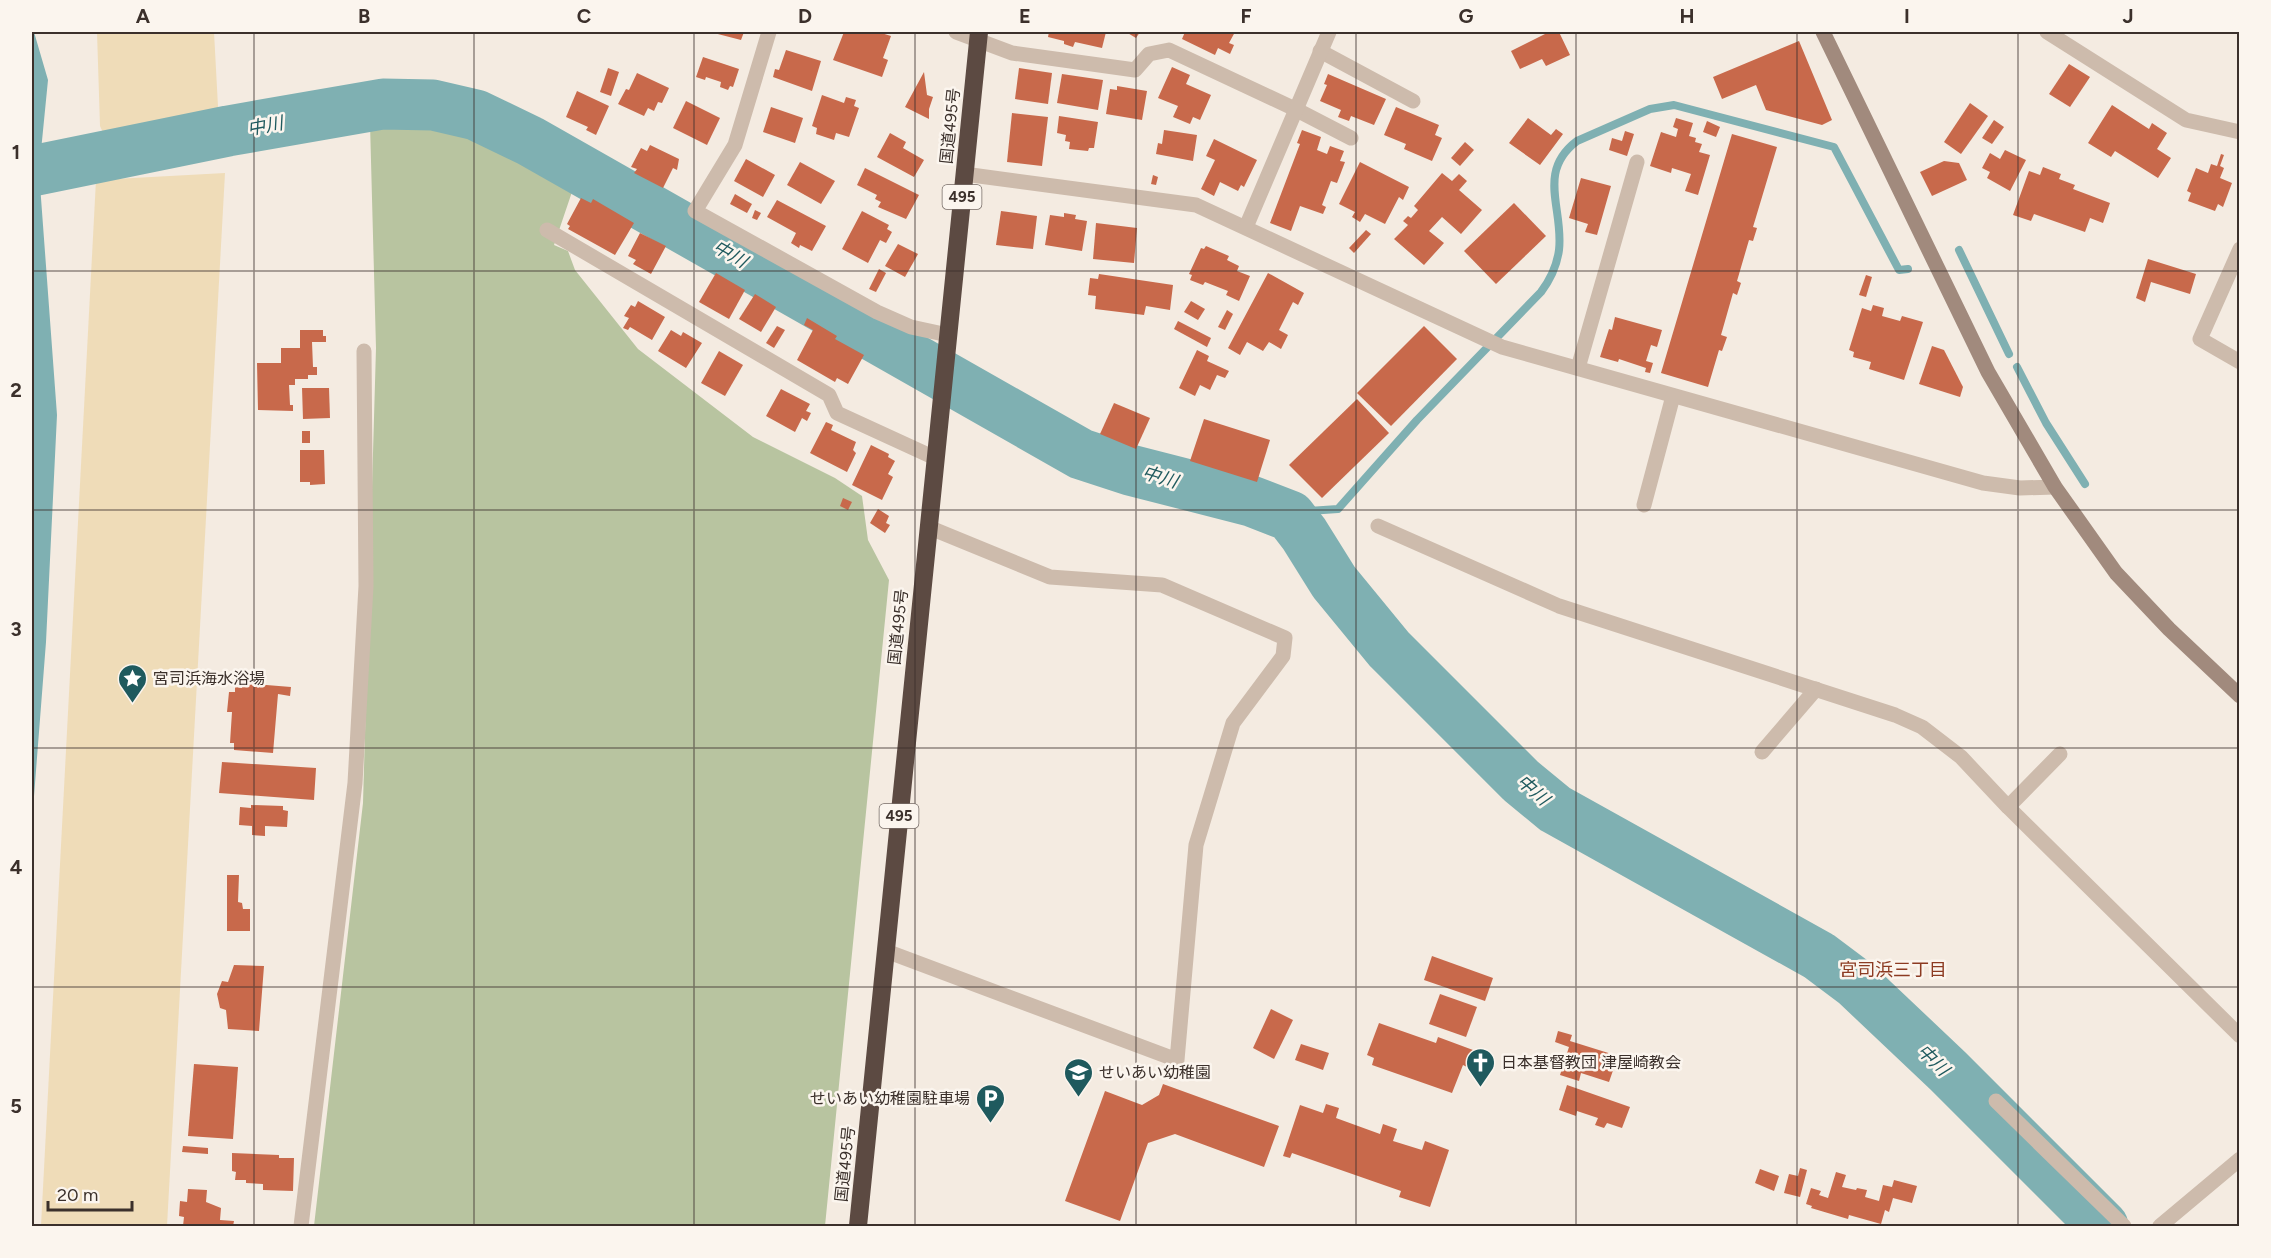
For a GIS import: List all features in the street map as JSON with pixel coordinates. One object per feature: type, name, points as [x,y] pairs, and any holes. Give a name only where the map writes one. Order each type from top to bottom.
[{"type":"highway","name":"国道495号","points":[[858,1227],[979,35]]},
{"type":"street","points":[[769,32],[735,146],[695,211],[877,312],[911,327],[948,334]]},
{"type":"street","points":[[956,32],[979,35],[1012,53],[1135,70],[1149,54],[1169,50],[1351,138]]},
{"type":"street","points":[[1246,227],[1329,32]]},
{"type":"street","points":[[1823,32],[1988,372],[2055,487],[2116,573],[2169,629],[2240,696]]},
{"type":"street","points":[[2047,32],[2186,120],[2240,132]]},
{"type":"street","points":[[1320,51],[1413,101]]},
{"type":"street","points":[[1578,368],[1637,162]]},
{"type":"street","points":[[964,174],[1196,205],[1497,344],[1983,483],[2020,488],[2055,487]]},
{"type":"street","points":[[547,230],[829,395],[837,413],[935,458]]},
{"type":"street","points":[[2237,356],[2200,339],[2240,249]]},
{"type":"street","points":[[301,1227],[355,783],[366,586],[364,351]]},
{"type":"street","points":[[1644,505],[1673,396]]},
{"type":"street","points":[[1378,526],[1559,606],[1895,715],[1922,727],[1961,757],[2008,807],[2240,1036]]},
{"type":"street","points":[[886,951],[1177,1060],[1196,845],[1233,723],[1283,656],[1285,638],[1162,585],[1050,577],[928,527]]},
{"type":"street","points":[[1762,752],[1816,689]]},
{"type":"street","points":[[2008,807],[2060,754]]},
{"type":"street","points":[[1996,1101],[2124,1227]]},
{"type":"street","points":[[2160,1227],[2240,1159]]},
{"type":"green space","points":[[404,116],[440,123],[478,135],[574,186],[554,245],[568,251],[575,270],[638,349],[753,437],[835,478],[862,496],[868,540],[889,580],[825,1226],[314,1226],[363,803],[376,348],[370,123]]},
{"type":"sand","points":[[97,32],[214,32],[219,125],[138,135],[114,141],[105,137],[100,126]]},
{"type":"sand","name":"宮司浜海水浴場","points":[[225,173],[167,1226],[41,1226],[96,180]]},
{"type":"water","points":[[32,32],[34,32],[48,80],[39,171],[57,415],[46,642],[32,822]]},
{"type":"building","points":[[710,32],[744,32],[741,40]]},
{"type":"building","points":[[844,32],[878,32],[891,36],[883,58],[888,60],[882,77],[833,60]]},
{"type":"building","points":[[1049,32],[1106,32],[1102,48],[1075,42],[1073,47],[1064,44],[1064,41],[1048,37]]},
{"type":"building","points":[[1126,32],[1140,32],[1136,38]]},
{"type":"building","points":[[1185,32],[1235,32],[1229,43],[1234,45],[1230,54],[1218,48],[1215,55],[1182,39]]},
{"type":"building","points":[[1549,32],[1559,32],[1570,55],[1546,66],[1542,59],[1520,69],[1511,51]]},
{"type":"building","points":[[1799,41],[1832,120],[1822,125],[1766,110],[1756,85],[1722,99],[1713,77]]},
{"type":"building","points":[[786,50],[821,61],[812,91],[773,77],[775,69],[779,70]]},
{"type":"building","points":[[703,57],[739,69],[733,87],[730,86],[728,90],[720,87],[721,82],[706,77],[705,80],[696,77]]},
{"type":"building","points":[[2069,64],[2090,77],[2070,107],[2049,94]]},
{"type":"building","points":[[1172,67],[1190,75],[1186,84],[1211,95],[1200,120],[1193,117],[1190,124],[1173,117],[1178,106],[1158,98]]},
{"type":"building","points":[[608,68],[619,72],[611,96],[600,92]]},
{"type":"building","points":[[1019,68],[1052,73],[1048,104],[1015,99]]},
{"type":"building","points":[[924,72],[927,95],[933,97],[929,119],[905,107]]},
{"type":"building","points":[[637,73],[669,88],[662,103],[658,102],[654,111],[648,108],[644,116],[618,104],[626,89],[629,90]]},
{"type":"building","points":[[1062,74],[1103,80],[1098,110],[1057,103]]},
{"type":"building","points":[[1328,74],[1386,99],[1374,125],[1351,116],[1349,121],[1338,117],[1341,110],[1320,101],[1327,85],[1324,84]]},
{"type":"building","points":[[1117,86],[1147,91],[1142,120],[1106,114],[1110,89],[1117,90]]},
{"type":"building","points":[[577,91],[609,106],[596,135],[586,130],[588,127],[566,117]]},
{"type":"building","points":[[822,95],[844,103],[846,97],[856,100],[854,106],[859,108],[849,137],[836,133],[834,140],[816,134],[817,128],[812,126]]},
{"type":"building","points":[[686,101],[720,118],[707,145],[673,128]]},
{"type":"building","points":[[1970,103],[1988,116],[1961,154],[1944,142]]},
{"type":"building","points":[[2112,105],[2149,129],[2152,123],[2167,133],[2157,149],[2171,158],[2158,178],[2115,151],[2111,157],[2088,143]]},
{"type":"building","points":[[771,107],[803,118],[795,143],[763,132]]},
{"type":"building","points":[[1396,107],[1439,125],[1435,135],[1442,138],[1432,161],[1404,149],[1406,144],[1384,135]]},
{"type":"building","points":[[1012,113],[1048,117],[1042,166],[1007,162]]},
{"type":"building","points":[[1059,116],[1098,122],[1094,148],[1089,148],[1088,151],[1069,149],[1070,142],[1065,141],[1066,135],[1057,133]]},
{"type":"building","points":[[1528,118],[1551,135],[1556,129],[1563,134],[1540,165],[1509,143]]},
{"type":"building","points":[[1676,118],[1693,123],[1689,136],[1696,138],[1695,142],[1702,144],[1699,152],[1710,155],[1698,195],[1685,191],[1691,174],[1672,168],[1671,173],[1650,166],[1661,132],[1676,137],[1678,129],[1673,127]]},
{"type":"building","points":[[1994,120],[2004,127],[1992,144],[1982,138]]},
{"type":"building","points":[[1707,121],[1720,127],[1716,137],[1703,132]]},
{"type":"building","points":[[1164,130],[1197,135],[1193,161],[1156,154],[1158,143],[1162,144]]},
{"type":"building","points":[[1302,130],[1321,137],[1317,150],[1327,154],[1330,146],[1344,151],[1340,161],[1345,162],[1337,183],[1331,181],[1322,205],[1326,207],[1323,214],[1300,206],[1291,231],[1270,223],[1300,144],[1297,143]]},
{"type":"building","points":[[1625,131],[1634,134],[1627,156],[1609,150],[1612,138],[1622,141]]},
{"type":"building","points":[[890,133],[906,142],[903,148],[924,160],[914,177],[877,157]]},
{"type":"building","points":[[1732,134],[1777,147],[1753,227],[1757,228],[1753,241],[1749,240],[1737,281],[1741,283],[1737,295],[1733,293],[1721,335],[1727,337],[1722,351],[1719,350],[1708,387],[1661,373]]},
{"type":"building","points":[[1214,139],[1257,160],[1244,187],[1241,185],[1238,191],[1220,182],[1214,196],[1201,189],[1215,160],[1206,156]]},
{"type":"building","points":[[1465,142],[1474,150],[1460,166],[1451,158]]},
{"type":"building","points":[[650,145],[679,159],[677,170],[673,168],[663,188],[634,173],[637,169],[631,167],[641,148],[647,151]]},
{"type":"building","points":[[2005,150],[2026,160],[2010,191],[1987,178],[1990,172],[1982,168],[1990,153],[2000,159]]},
{"type":"building","points":[[2221,154],[2224,155],[2220,166],[2224,168],[2220,178],[2232,183],[2223,207],[2218,204],[2215,211],[2188,201],[2191,193],[2187,191],[2196,168],[2208,173],[2211,164],[2217,166]]},
{"type":"building","points":[[746,159],[775,175],[763,197],[734,181]]},
{"type":"building","points":[[1944,161],[1959,163],[1967,180],[1932,196],[1920,172]]},
{"type":"building","points":[[800,162],[835,181],[821,204],[787,185]]},
{"type":"building","points":[[1360,162],[1409,187],[1403,200],[1399,197],[1385,224],[1365,214],[1360,222],[1352,217],[1355,212],[1339,204]]},
{"type":"building","points":[[2043,167],[2061,174],[2059,179],[2075,185],[2073,189],[2110,203],[2103,223],[2090,218],[2085,232],[2034,214],[2031,221],[2013,215],[2029,171],[2040,175]]},
{"type":"building","points":[[865,168],[919,195],[906,219],[878,207],[881,202],[875,199],[877,195],[857,185]]},
{"type":"building","points":[[1442,173],[1452,181],[1459,174],[1467,181],[1459,190],[1482,210],[1461,234],[1442,217],[1429,231],[1444,243],[1424,265],[1394,239],[1408,225],[1403,221],[1408,216],[1411,218],[1418,210],[1414,206]]},
{"type":"building","points":[[1153,175],[1158,177],[1156,185],[1151,184]]},
{"type":"building","points":[[1581,178],[1611,186],[1597,235],[1585,232],[1588,224],[1569,218]]},
{"type":"building","points":[[735,194],[752,204],[747,213],[730,204]]},
{"type":"building","points":[[581,198],[591,203],[593,199],[634,223],[615,255],[568,229],[570,226],[567,224]]},
{"type":"building","points":[[777,200],[826,226],[812,251],[800,245],[799,248],[791,243],[796,233],[767,217]]},
{"type":"building","points":[[1514,203],[1546,236],[1496,284],[1464,251]]},
{"type":"building","points":[[755,210],[761,213],[757,220],[752,218]]},
{"type":"building","points":[[862,211],[889,225],[887,229],[892,232],[886,243],[880,240],[868,263],[842,249]]},
{"type":"building","points":[[1001,211],[1037,216],[1033,249],[996,245]]},
{"type":"building","points":[[1064,213],[1076,215],[1075,219],[1087,221],[1082,251],[1045,245],[1050,215],[1064,217]]},
{"type":"building","points":[[1096,223],[1137,228],[1134,263],[1093,259]]},
{"type":"building","points":[[1366,230],[1371,234],[1354,253],[1349,248]]},
{"type":"building","points":[[640,233],[666,246],[651,274],[633,264],[636,260],[628,256]]},
{"type":"building","points":[[898,244],[918,254],[905,277],[885,266]]},
{"type":"building","points":[[1206,246],[1229,256],[1227,260],[1239,266],[1237,271],[1250,276],[1239,301],[1226,295],[1228,291],[1205,282],[1203,285],[1190,280],[1192,275],[1189,274],[1201,248],[1204,249]]},
{"type":"building","points":[[2148,259],[2196,274],[2190,294],[2151,282],[2145,302],[2136,298]]},
{"type":"building","points":[[879,269],[886,273],[876,292],[869,289]]},
{"type":"building","points":[[716,273],[745,290],[729,319],[699,302]]},
{"type":"building","points":[[1268,273],[1304,293],[1298,305],[1293,302],[1279,330],[1288,335],[1281,349],[1269,342],[1263,351],[1247,342],[1240,355],[1228,348]]},
{"type":"building","points":[[1099,274],[1173,285],[1170,310],[1146,306],[1144,315],[1095,309],[1096,296],[1088,295],[1090,278],[1098,279]]},
{"type":"building","points":[[1866,275],[1872,277],[1866,297],[1859,295]]},
{"type":"building","points":[[755,294],[776,307],[761,332],[739,319]]},
{"type":"building","points":[[638,301],[665,317],[652,340],[630,327],[628,330],[623,328],[629,318],[624,316],[631,305],[635,307]]},
{"type":"building","points":[[1191,301],[1205,309],[1198,320],[1184,312]]},
{"type":"building","points":[[1873,305],[1884,308],[1882,316],[1900,321],[1902,316],[1923,322],[1904,380],[1869,369],[1871,362],[1853,357],[1854,352],[1849,350],[1862,308],[1871,311]]},
{"type":"building","points":[[1227,310],[1233,314],[1225,330],[1218,327]]},
{"type":"building","points":[[1615,317],[1662,330],[1657,347],[1651,345],[1646,361],[1653,363],[1650,373],[1645,372],[1646,368],[1619,359],[1618,362],[1600,357]]},
{"type":"building","points":[[807,318],[837,336],[835,339],[864,355],[848,384],[837,378],[835,382],[797,360],[813,330],[804,325]]},
{"type":"building","points":[[1178,321],[1211,338],[1207,347],[1174,329]]},
{"type":"building","points":[[777,326],[785,330],[774,348],[766,343]]},
{"type":"building","points":[[1424,326],[1457,359],[1391,426],[1357,393]]},
{"type":"building","points":[[300,330],[323,330],[323,336],[326,336],[326,342],[312,342],[313,367],[317,367],[317,375],[308,375],[308,379],[295,379],[295,385],[289,385],[290,405],[293,405],[293,411],[258,410],[257,363],[281,363],[281,348],[300,348]]},
{"type":"building","points":[[671,330],[681,336],[683,332],[702,343],[686,368],[658,351]]},
{"type":"building","points":[[1932,346],[1944,350],[1963,387],[1960,397],[1919,384]]},
{"type":"building","points":[[1197,350],[1209,356],[1207,361],[1229,371],[1225,378],[1217,375],[1210,390],[1200,385],[1195,396],[1179,388]]},
{"type":"building","points":[[719,351],[743,365],[725,396],[701,383]]},
{"type":"building","points":[[302,388],[329,388],[330,418],[303,419]]},
{"type":"building","points":[[781,389],[810,404],[806,411],[811,413],[807,421],[802,418],[795,432],[766,416]]},
{"type":"building","points":[[1357,399],[1389,433],[1322,498],[1289,465]]},
{"type":"building","points":[[1114,403],[1150,418],[1136,449],[1100,434]]},
{"type":"building","points":[[1204,419],[1270,440],[1257,482],[1190,461]]},
{"type":"building","points":[[826,422],[833,425],[831,430],[856,442],[853,450],[856,453],[847,472],[810,453]]},
{"type":"building","points":[[302,431],[310,431],[310,443],[302,443]]},
{"type":"building","points":[[871,445],[889,454],[888,457],[895,461],[888,474],[893,477],[882,500],[852,485]]},
{"type":"building","points":[[300,450],[324,450],[325,484],[310,485],[310,482],[300,482]]},
{"type":"building","points":[[843,498],[852,502],[848,510],[840,506]]},
{"type":"building","points":[[878,509],[889,516],[886,523],[890,525],[885,533],[870,523]]},
{"type":"building","points":[[243,683],[291,687],[290,696],[278,694],[273,753],[234,750],[234,743],[230,743],[232,712],[227,712],[229,692],[235,692],[235,687],[242,688]]},
{"type":"building","points":[[222,762],[316,768],[314,800],[219,793]]},
{"type":"building","points":[[251,805],[283,806],[283,810],[288,811],[287,827],[265,826],[265,836],[252,835],[252,826],[239,825],[240,807],[251,808]]},
{"type":"building","points":[[227,875],[239,875],[238,902],[242,903],[243,909],[250,909],[250,931],[227,931]]},
{"type":"building","points":[[1432,956],[1493,978],[1485,1001],[1424,980]]},
{"type":"building","points":[[234,965],[264,966],[259,1031],[228,1029],[226,1010],[220,1008],[217,994],[222,981],[228,982]]},
{"type":"building","points":[[1440,994],[1477,1007],[1466,1037],[1429,1024]]},
{"type":"building","points":[[1271,1009],[1293,1020],[1274,1059],[1253,1048]]},
{"type":"building","points":[[1379,1023],[1436,1043],[1438,1037],[1473,1050],[1467,1067],[1463,1065],[1452,1093],[1372,1065],[1374,1058],[1367,1055]]},
{"type":"building","points":[[1558,1031],[1572,1035],[1570,1041],[1618,1056],[1609,1082],[1581,1073],[1579,1081],[1560,1075],[1569,1047],[1555,1042]]},
{"type":"building","points":[[1301,1044],[1329,1053],[1323,1070],[1295,1060]]},
{"type":"building","points":[[194,1064],[238,1067],[233,1139],[188,1136]]},
{"type":"building","points":[[1163,1084],[1279,1126],[1264,1167],[1175,1134],[1148,1143],[1120,1221],[1065,1201],[1105,1091],[1142,1105],[1159,1095]]},
{"type":"building","points":[[1567,1085],[1630,1107],[1622,1128],[1607,1123],[1604,1128],[1595,1125],[1598,1118],[1577,1111],[1576,1116],[1559,1110]]},
{"type":"building","points":[[1326,1104],[1339,1108],[1336,1118],[1380,1134],[1383,1124],[1397,1129],[1393,1141],[1422,1150],[1425,1141],[1449,1150],[1430,1207],[1399,1197],[1401,1191],[1292,1153],[1290,1158],[1283,1156],[1300,1105],[1323,1113]]},
{"type":"building","points":[[183,1146],[208,1148],[208,1154],[182,1152]]},
{"type":"building","points":[[232,1153],[294,1158],[293,1191],[263,1190],[263,1184],[235,1180],[236,1172],[232,1171]]},
{"type":"building","points":[[1800,1168],[1807,1170],[1800,1197],[1784,1193],[1789,1174],[1798,1176]]},
{"type":"building","points":[[1760,1169],[1779,1176],[1774,1191],[1755,1183]]},
{"type":"building","points":[[1836,1172],[1846,1175],[1842,1187],[1867,1190],[1865,1197],[1879,1201],[1883,1185],[1892,1187],[1894,1180],[1917,1186],[1912,1203],[1893,1198],[1889,1212],[1885,1210],[1881,1224],[1849,1215],[1848,1219],[1811,1208],[1812,1206],[1806,1204],[1811,1188],[1821,1191],[1819,1195],[1828,1198]]},
{"type":"building","points":[[188,1189],[207,1190],[206,1202],[221,1208],[220,1220],[234,1221],[233,1226],[183,1226],[184,1217],[179,1216],[180,1201],[187,1202]]},
{"type":"waterway","name":"中川","points":[[32,171],[228,131],[383,104],[433,105],[476,115],[530,141],[1081,454],[1130,470],[1251,501],[1290,516],[1334,582],[1389,649],[1521,781],[1555,809],[1819,956],[1855,983],[1948,1071],[2103,1226]]},
{"type":"waterway","points":[[1290,516],[1294,512],[1338,509],[1417,420],[1541,292],[1553,272],[1559,250],[1560,235],[1554,192],[1558,165],[1565,153],[1577,141],[1650,109],[1674,105],[1834,147],[1899,270],[1908,269]]},
{"type":"waterway","points":[[1959,250],[2009,354]]},
{"type":"waterway","points":[[2017,367],[2046,423],[2085,484]]},
{"type":"place","name":"宮司浜海水浴場","points":[[132,704]]},
{"type":"place","name":"日本基督教団 津屋崎教会","points":[[1480,1088]]},
{"type":"place","name":"せいあい幼稚園","points":[[1078,1098]]},
{"type":"place","name":"せいあい幼稚園駐車場","points":[[991,1124]]},
{"type":"district","name":"宮司浜三丁目","points":[[1893,970]]}]
